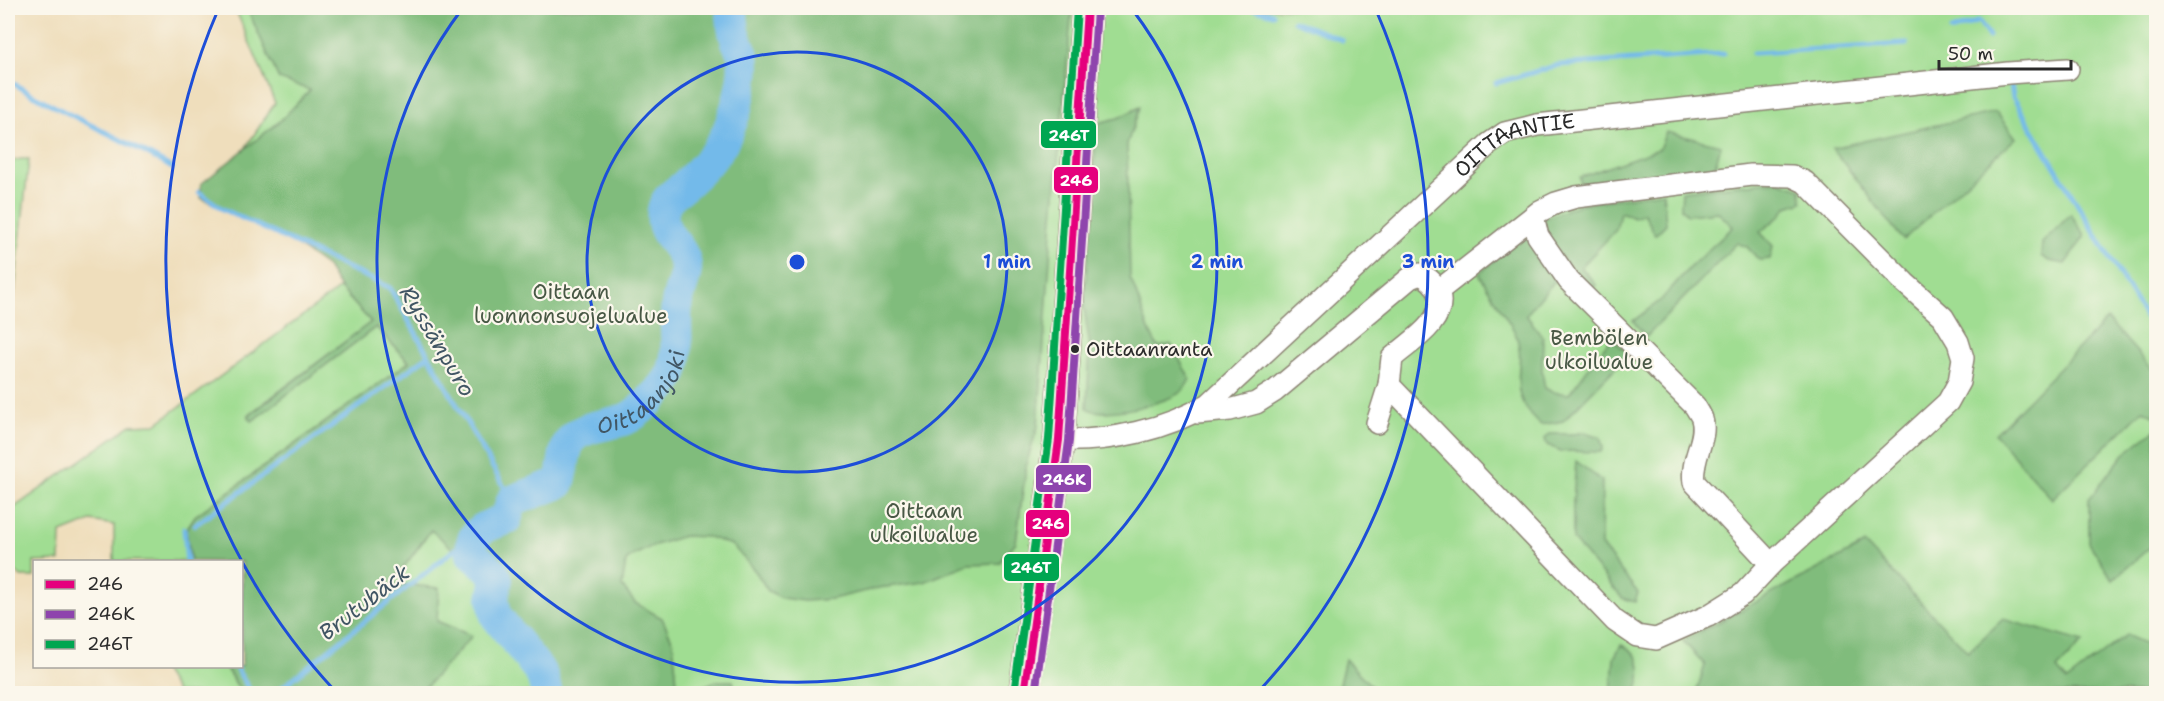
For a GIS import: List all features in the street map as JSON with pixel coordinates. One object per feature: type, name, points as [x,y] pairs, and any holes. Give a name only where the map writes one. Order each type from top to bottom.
[{"type":"main road","points":[[1024,693],[1059,440],[1087,8]]},
{"type":"street","name":"OITTAANTIE","points":[[1059,440],[1084,441],[1125,435],[1193,414],[1209,404],[1352,274],[1474,158],[1505,133],[1537,125],[2008,73],[2068,69]]},
{"type":"street","points":[[1389,385],[1616,621],[1637,636],[1656,639],[1708,616],[1743,594],[1771,564],[1948,402],[1959,382],[1963,358],[1958,342],[1943,317],[1905,283],[1805,182],[1792,176],[1751,176],[1576,197],[1556,202],[1533,217],[1438,291]]},
{"type":"street","points":[[1533,217],[1538,237],[1569,281],[1695,406],[1702,418],[1704,430],[1692,472],[1694,482],[1771,564]]},
{"type":"street","points":[[1193,414],[1230,410],[1256,403],[1266,397],[1410,278],[1420,274],[1430,278],[1438,291],[1440,301],[1438,314],[1429,325],[1392,357],[1389,385],[1377,423]]},
{"type":"green space","name":"Bembölen ulkoilualue","points":[[235,8],[247,8],[279,79],[752,8],[2156,8],[2156,693],[556,694],[545,659],[502,623],[547,687],[548,693],[422,693],[436,621],[391,584],[431,530],[466,559],[504,515],[299,102],[280,121],[244,150],[275,103]]},
{"type":"green space","points":[[247,8],[1072,8],[1053,217],[1038,426],[1027,461],[1016,542],[999,563],[968,564],[924,582],[878,588],[832,599],[805,601],[782,598],[768,591],[756,572],[732,545],[708,537],[684,536],[655,545],[626,561],[622,586],[635,603],[662,618],[673,642],[678,693],[548,694],[543,678],[496,616],[493,607],[494,593],[512,577],[494,559],[466,560],[431,530],[392,583],[439,588],[437,621],[472,636],[422,693],[242,693],[226,668],[243,668],[243,560],[191,560],[186,530],[195,516],[409,362],[376,327],[252,421],[248,416],[371,322],[340,288],[327,267],[285,237],[201,198],[201,184],[280,121],[310,90],[279,79]]},
{"type":"green space","points":[[1140,107],[1127,144],[1130,278],[1149,331],[1158,347],[1171,344],[1190,379],[1182,391],[1175,396],[1150,405],[1120,411],[1095,411],[1087,408],[1090,347],[1084,307],[1097,123],[1118,118]]},
{"type":"green space","points":[[1996,112],[2016,138],[1903,240],[1832,148]]},
{"type":"green space","points":[[1666,132],[1721,145],[1713,174],[1581,191],[1580,177],[1659,149]]},
{"type":"green space","points":[[29,159],[14,296],[8,301],[8,162]]},
{"type":"green space","points":[[1777,181],[1801,189],[1802,202],[1787,207],[1780,216],[1760,232],[1773,246],[1770,259],[1759,260],[1747,247],[1737,243],[1646,337],[1633,321],[1661,300],[1689,268],[1733,227],[1718,212],[1687,215],[1681,208],[1682,191]]},
{"type":"green space","points":[[1663,192],[1666,224],[1655,235],[1644,213],[1634,217],[1620,212],[1616,230],[1581,267],[1596,285],[1589,292],[1545,236],[1542,219],[1581,204]]},
{"type":"green space","points":[[2071,214],[2085,236],[2065,264],[2049,261],[2041,256],[2042,243]]},
{"type":"green space","points":[[1527,231],[1535,250],[1558,277],[1526,315],[1543,337],[1542,372],[1545,388],[1552,392],[1569,394],[1611,338],[1629,354],[1563,421],[1541,425],[1522,401],[1518,379],[1519,345],[1515,332],[1479,274]]},
{"type":"green space","points":[[340,288],[371,322],[248,415],[252,421],[376,327],[409,362],[195,516],[186,530],[191,560],[114,560],[114,525],[91,521],[61,533],[60,560],[33,560],[33,577],[21,577],[8,563],[8,512],[131,425],[156,424]]},
{"type":"green space","points":[[2107,319],[2156,373],[2156,416],[2143,410],[2052,499],[1995,434]]},
{"type":"green space","points":[[2156,429],[2156,544],[2113,580],[2089,543],[2089,499],[2124,454]]},
{"type":"green space","points":[[1585,432],[1600,437],[1603,447],[1601,452],[1561,451],[1547,445],[1545,439],[1549,434]]},
{"type":"green space","points":[[1576,461],[1602,481],[1601,545],[1638,593],[1635,602],[1622,598],[1573,540]]},
{"type":"green space","points":[[1865,544],[1968,652],[2003,619],[2083,642],[2057,669],[2067,681],[2126,635],[2156,648],[2156,693],[1696,693],[1705,665],[1683,641]]},
{"type":"green space","points":[[1621,645],[1633,653],[1640,665],[1640,679],[1635,693],[1611,693],[1614,658]]},
{"type":"green space","points":[[1345,659],[1378,693],[1337,693]]},
{"type":"green space","points":[[162,668],[226,668],[242,693],[177,693]]},
{"type":"green space","points":[[716,681],[733,681],[736,693],[694,693],[696,689]]},
{"type":"waterway","name":"Oittaanjoki","points":[[547,694],[538,669],[496,616],[493,598],[497,579],[491,570],[472,554],[473,539],[481,530],[506,519],[512,501],[559,483],[566,450],[571,440],[577,435],[591,428],[630,417],[652,398],[671,375],[676,357],[676,308],[686,268],[685,260],[665,228],[663,211],[669,198],[686,184],[717,151],[732,121],[739,98],[744,65],[734,31],[732,8]]},
{"type":"waterway","points":[[1252,8],[1273,14]]},
{"type":"waterway","points":[[1294,21],[1342,40]]},
{"type":"waterway","points":[[1951,31],[1979,21],[1989,37]]},
{"type":"waterway","points":[[1753,53],[1907,44]]},
{"type":"waterway","points":[[1496,83],[1559,65],[1723,54]]},
{"type":"waterway","name":"Ryssänpuro","points":[[8,80],[172,168]]},
{"type":"waterway","points":[[2011,85],[2013,97],[2156,335]]},
{"type":"waterway","name":"Ryssänpuro","points":[[199,192],[223,209],[390,288],[512,501]]},
{"type":"waterway","points":[[195,525],[428,356]]},
{"type":"waterway","points":[[184,529],[187,560]]},
{"type":"waterway","name":"Brutubäck","points":[[275,693],[472,538]]},
{"type":"waterway","points":[[236,668],[252,694]]},
{"type":"transit line","name":"246T","points":[[1014,693],[1049,439],[1077,8]]},
{"type":"transit line","name":"246","points":[[1024,694],[1059,440],[1087,8]]},
{"type":"transit line","name":"246K","points":[[1035,694],[1069,441],[1097,9]]},
{"type":"place","name":"Oittaanranta","points":[[1075,349]]},
{"type":"park label","name":"Oittaan luonnonsuojelualue","points":[[571,304]]},
{"type":"park label","name":"Oittaan ulkoilualue","points":[[924,523]]}]
